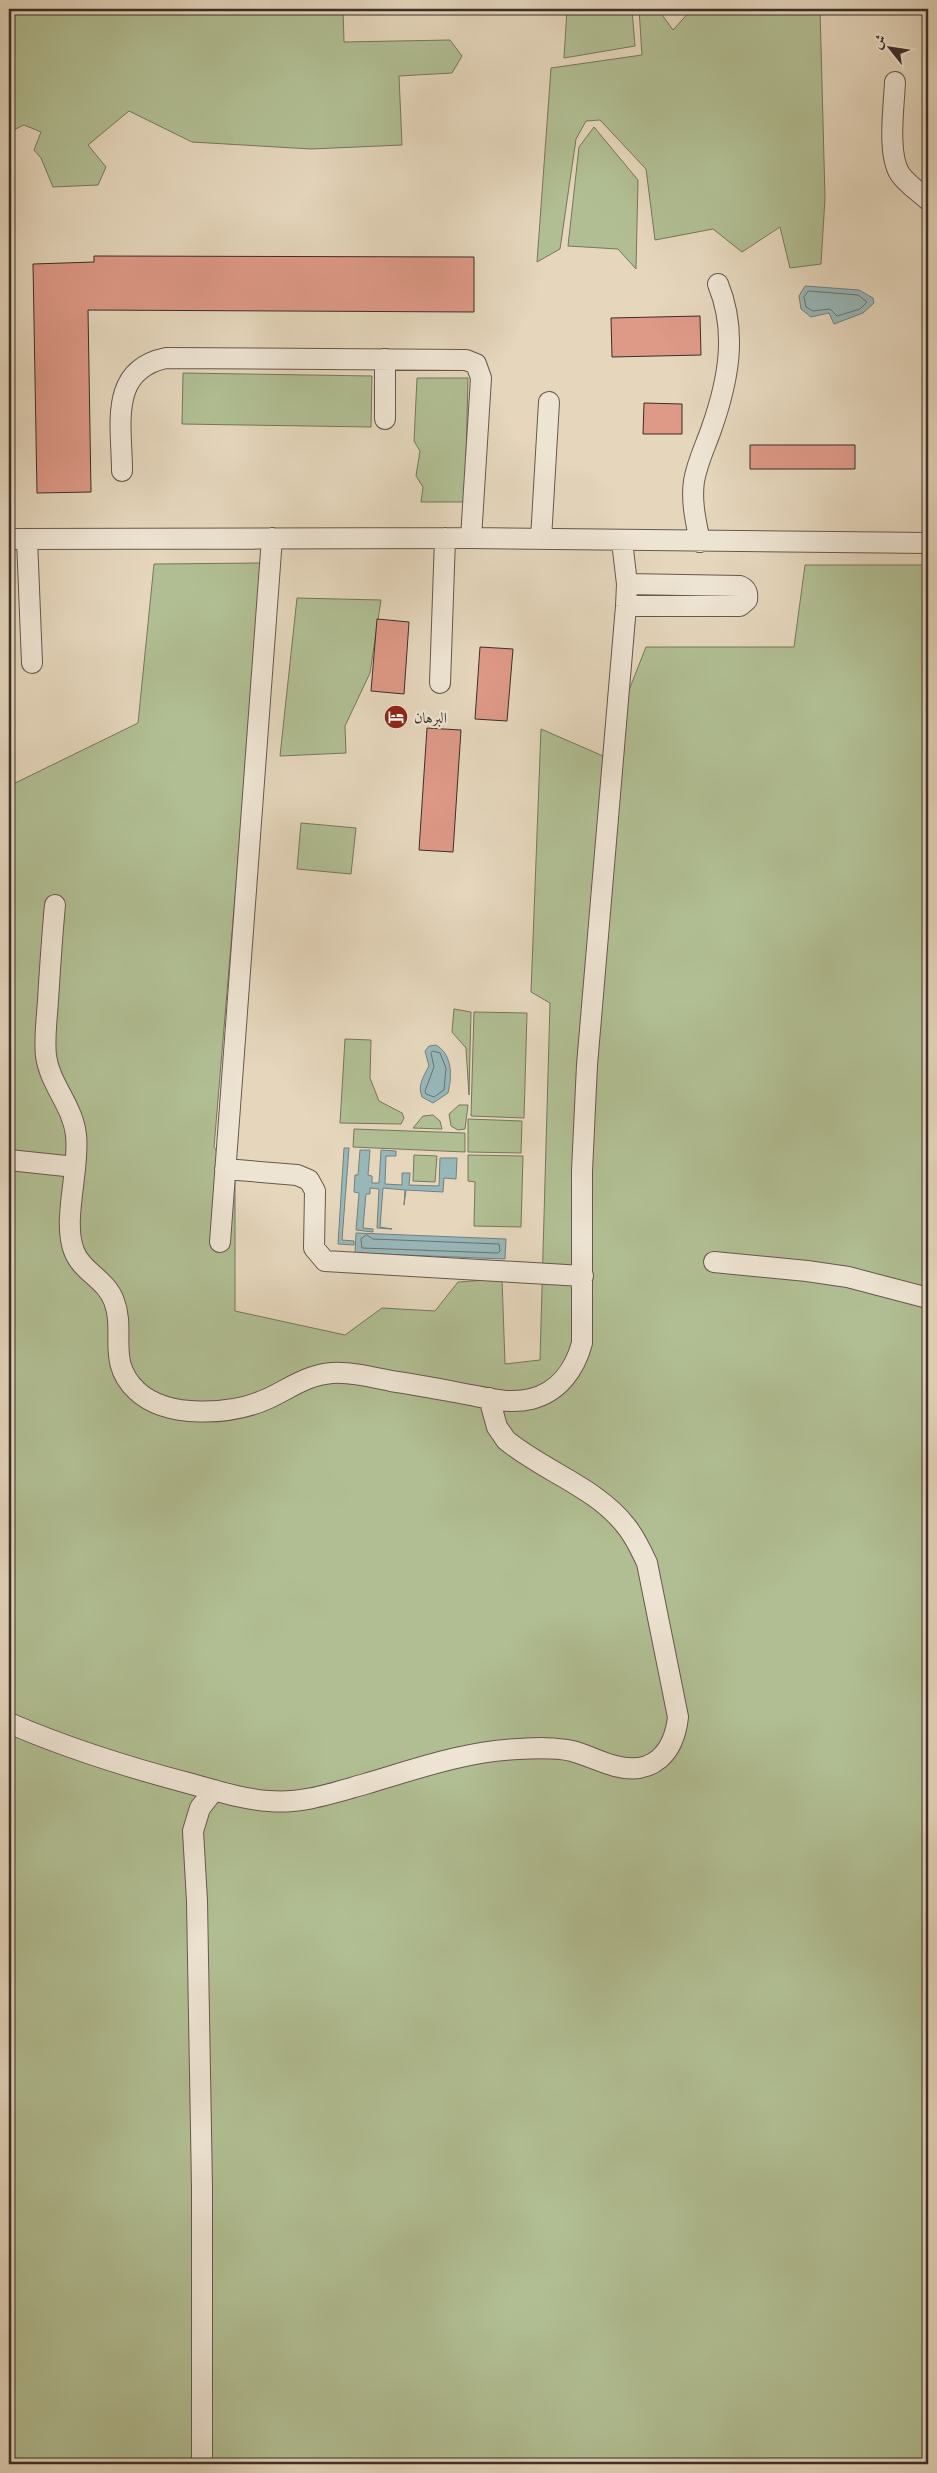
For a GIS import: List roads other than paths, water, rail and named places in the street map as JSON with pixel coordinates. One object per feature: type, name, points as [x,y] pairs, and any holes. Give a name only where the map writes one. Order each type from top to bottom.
[{"type":"lane","points":[[895,82],[894,149],[896,167],[906,182],[928,200]]},
{"type":"lane","points":[[700,542],[695,517],[694,482],[698,464],[718,409],[730,346],[729,314],[718,284]]},
{"type":"lane","points":[[122,470],[122,403],[124,390],[131,377],[140,368],[153,361],[166,358],[466,360],[479,368],[481,378],[472,538]]},
{"type":"lane","points":[[385,359],[385,419]]},
{"type":"lane","points":[[542,539],[548,402]]},
{"type":"lane","points":[[220,1242],[272,538]]},
{"type":"lane","points":[[440,683],[445,538]]},
{"type":"lane","points":[[32,663],[18,539],[472,538],[928,543]]},
{"type":"lane","points":[[54,905],[46,1056],[52,1076],[73,1120],[76,1134],[70,1231],[73,1250],[78,1259],[102,1281],[114,1300],[117,1312],[117,1348],[122,1370],[135,1390],[155,1403],[196,1410],[231,1410],[267,1399],[305,1379],[343,1373],[489,1398],[519,1401],[534,1398],[560,1383],[571,1371],[582,1343],[582,1170],[587,1065],[626,606],[627,584],[622,540]]},
{"type":"lane","points":[[626,606],[740,606],[747,600],[748,596],[744,588],[740,586],[627,584]]},
{"type":"lane","points":[[9,1160],[75,1167]]},
{"type":"lane","points":[[225,1169],[297,1175],[308,1180],[315,1191],[314,1248],[325,1261],[583,1276]]},
{"type":"lane","points":[[714,1262],[848,1277],[928,1298]]},
{"type":"lane","points":[[9,1723],[89,1754],[253,1800],[296,1801],[321,1797],[452,1758],[481,1752],[540,1748],[570,1751],[629,1768],[645,1767],[659,1759],[670,1748],[676,1733],[678,1717],[653,1584],[647,1563],[638,1543],[610,1509],[506,1440],[497,1427],[489,1398]]},
{"type":"lane","points":[[202,2464],[202,2168],[197,1901],[193,1831],[200,1808],[214,1790]]},
{"type":"water","points":[[805,286],[859,290],[873,298],[874,303],[863,313],[834,324],[829,313],[811,317],[801,309],[799,296]]},
{"type":"water","points":[[436,1045],[446,1054],[450,1067],[450,1080],[448,1093],[433,1103],[422,1097],[420,1088],[429,1066],[425,1051],[429,1046]]},
{"type":"water","points":[[344,1148],[349,1148],[342,1240],[354,1241],[354,1245],[338,1244]]},
{"type":"water","points":[[360,1150],[370,1150],[368,1175],[372,1176],[372,1183],[379,1183],[381,1150],[396,1151],[396,1156],[386,1156],[385,1184],[402,1185],[402,1173],[410,1173],[409,1185],[439,1186],[440,1158],[457,1158],[456,1179],[444,1178],[443,1192],[406,1190],[404,1205],[405,1190],[383,1188],[380,1227],[392,1229],[377,1228],[379,1189],[370,1188],[370,1194],[366,1194],[363,1228],[373,1229],[373,1232],[356,1230],[359,1193],[354,1192],[355,1175],[358,1175]]},
{"type":"water","points":[[356,1233],[506,1239],[505,1259],[355,1253]]},
{"type":"place","name":"البرهان","points":[[396,717]]}]
